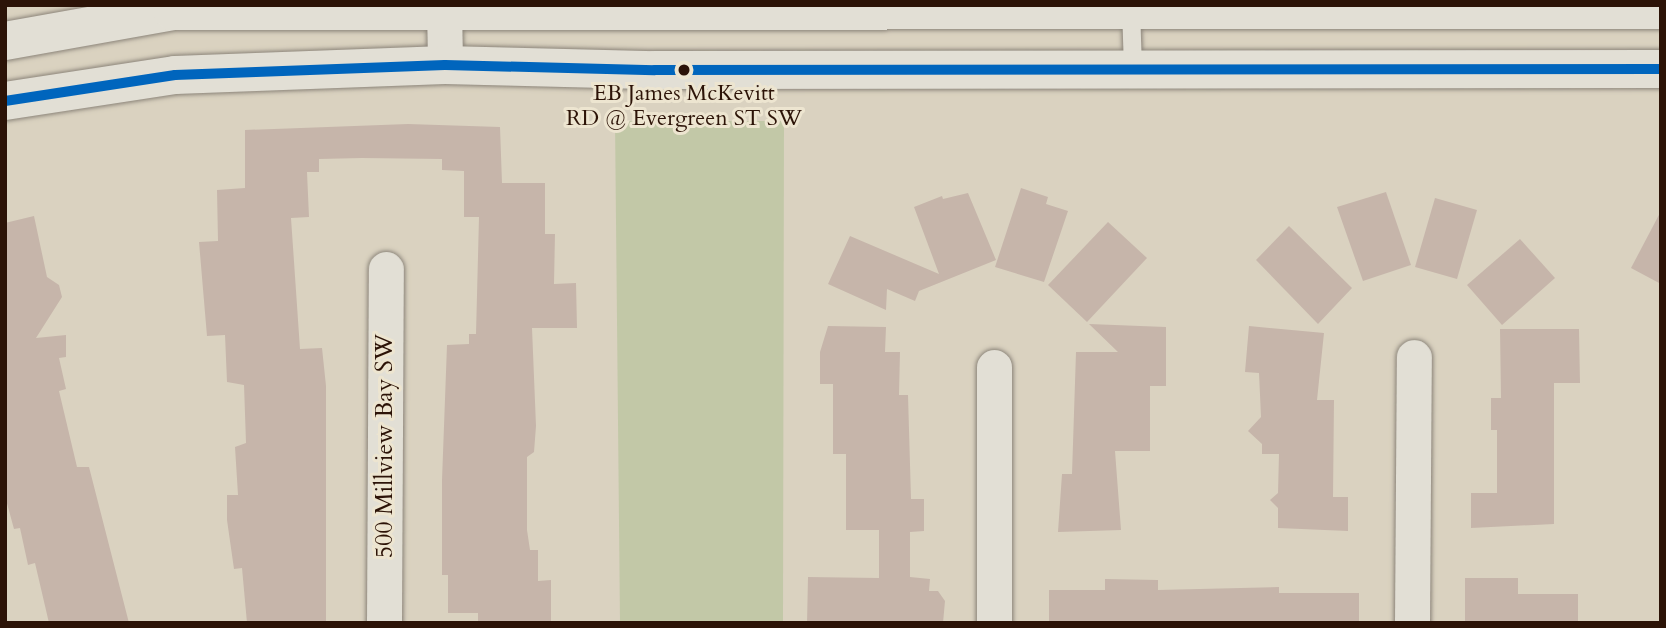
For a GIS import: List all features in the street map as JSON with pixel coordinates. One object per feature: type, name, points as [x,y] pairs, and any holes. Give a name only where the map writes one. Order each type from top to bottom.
[{"type":"main road","points":[[5,41],[173,11],[444,7],[1661,10]]},
{"type":"main road","points":[[5,101],[175,75],[444,65],[655,70],[1661,69]]},
{"type":"street","points":[[444,7],[444,65]]},
{"type":"street","name":"500 Millview Bay SW","points":[[384,623],[386,269]]},
{"type":"street","points":[[1412,623],[1414,358]]},
{"type":"street","points":[[994,367],[994,623]]},
{"type":"lane","points":[[1131,8],[1133,68]]},
{"type":"green space","points":[[615,121],[784,121],[783,623],[620,623]]},
{"type":"building","points":[[408,124],[500,127],[502,183],[545,183],[545,234],[555,234],[554,284],[576,283],[577,328],[532,328],[536,426],[534,452],[527,457],[527,530],[530,550],[538,550],[538,581],[551,580],[551,623],[478,623],[478,613],[448,613],[448,575],[442,575],[447,345],[469,344],[469,334],[476,334],[479,217],[464,217],[464,171],[442,170],[442,159],[362,158],[319,159],[319,172],[307,172],[309,217],[291,218],[300,349],[322,348],[326,386],[326,621],[247,623],[242,568],[234,569],[227,520],[227,495],[238,495],[235,447],[246,443],[244,385],[227,382],[225,335],[207,336],[199,242],[218,241],[217,190],[245,188],[245,130]]},
{"type":"building","points":[[1021,188],[1048,197],[1046,204],[1068,211],[1044,282],[995,267]]},
{"type":"building","points":[[1386,192],[1411,265],[1363,281],[1337,207]]},
{"type":"building","points":[[968,193],[996,260],[919,291],[915,301],[887,289],[886,310],[828,284],[850,236],[939,274],[914,207],[942,196],[943,199]]},
{"type":"building","points":[[1435,198],[1477,210],[1457,279],[1415,267]]},
{"type":"building","points":[[1661,211],[1661,284],[1631,268]]},
{"type":"building","points":[[34,216],[47,277],[59,285],[62,297],[36,338],[66,335],[66,357],[59,358],[66,389],[59,391],[77,467],[89,467],[129,623],[49,623],[35,563],[28,565],[20,528],[14,529],[5,496],[5,223]]},
{"type":"building","points":[[1108,222],[1147,258],[1087,322],[1048,285]]},
{"type":"building","points":[[1289,226],[1352,288],[1318,324],[1256,260]]},
{"type":"building","points":[[1520,239],[1555,278],[1502,325],[1467,285]]},
{"type":"building","points":[[1089,324],[1166,327],[1166,386],[1150,386],[1150,451],[1115,451],[1121,530],[1058,532],[1062,474],[1072,474],[1076,352],[1118,352]]},
{"type":"building","points":[[828,326],[886,327],[885,352],[900,352],[899,395],[908,395],[911,499],[924,499],[924,531],[910,532],[910,577],[930,579],[929,591],[938,591],[945,601],[943,623],[807,623],[808,577],[879,578],[879,530],[846,530],[846,454],[833,454],[833,384],[820,384],[820,352]]},
{"type":"building","points":[[1249,326],[1324,333],[1317,400],[1334,400],[1333,497],[1348,497],[1348,531],[1278,528],[1278,508],[1270,500],[1278,493],[1279,454],[1262,454],[1262,444],[1248,431],[1261,417],[1259,373],[1245,372]]},
{"type":"building","points":[[1500,329],[1579,329],[1580,383],[1554,383],[1554,524],[1471,528],[1471,493],[1497,493],[1497,430],[1491,430],[1491,398],[1501,398]]},
{"type":"building","points":[[1465,578],[1518,578],[1518,594],[1578,594],[1578,623],[1465,623]]},
{"type":"building","points":[[1105,579],[1158,580],[1158,590],[1279,587],[1279,593],[1359,593],[1359,623],[1049,623],[1049,590],[1105,590]]},
{"type":"transit line","points":[[5,101],[175,75],[445,65],[655,70],[1661,69]]},
{"type":"place","name":"EB James McKevitt RD @ Evergreen ST SW","points":[[684,70]]}]
